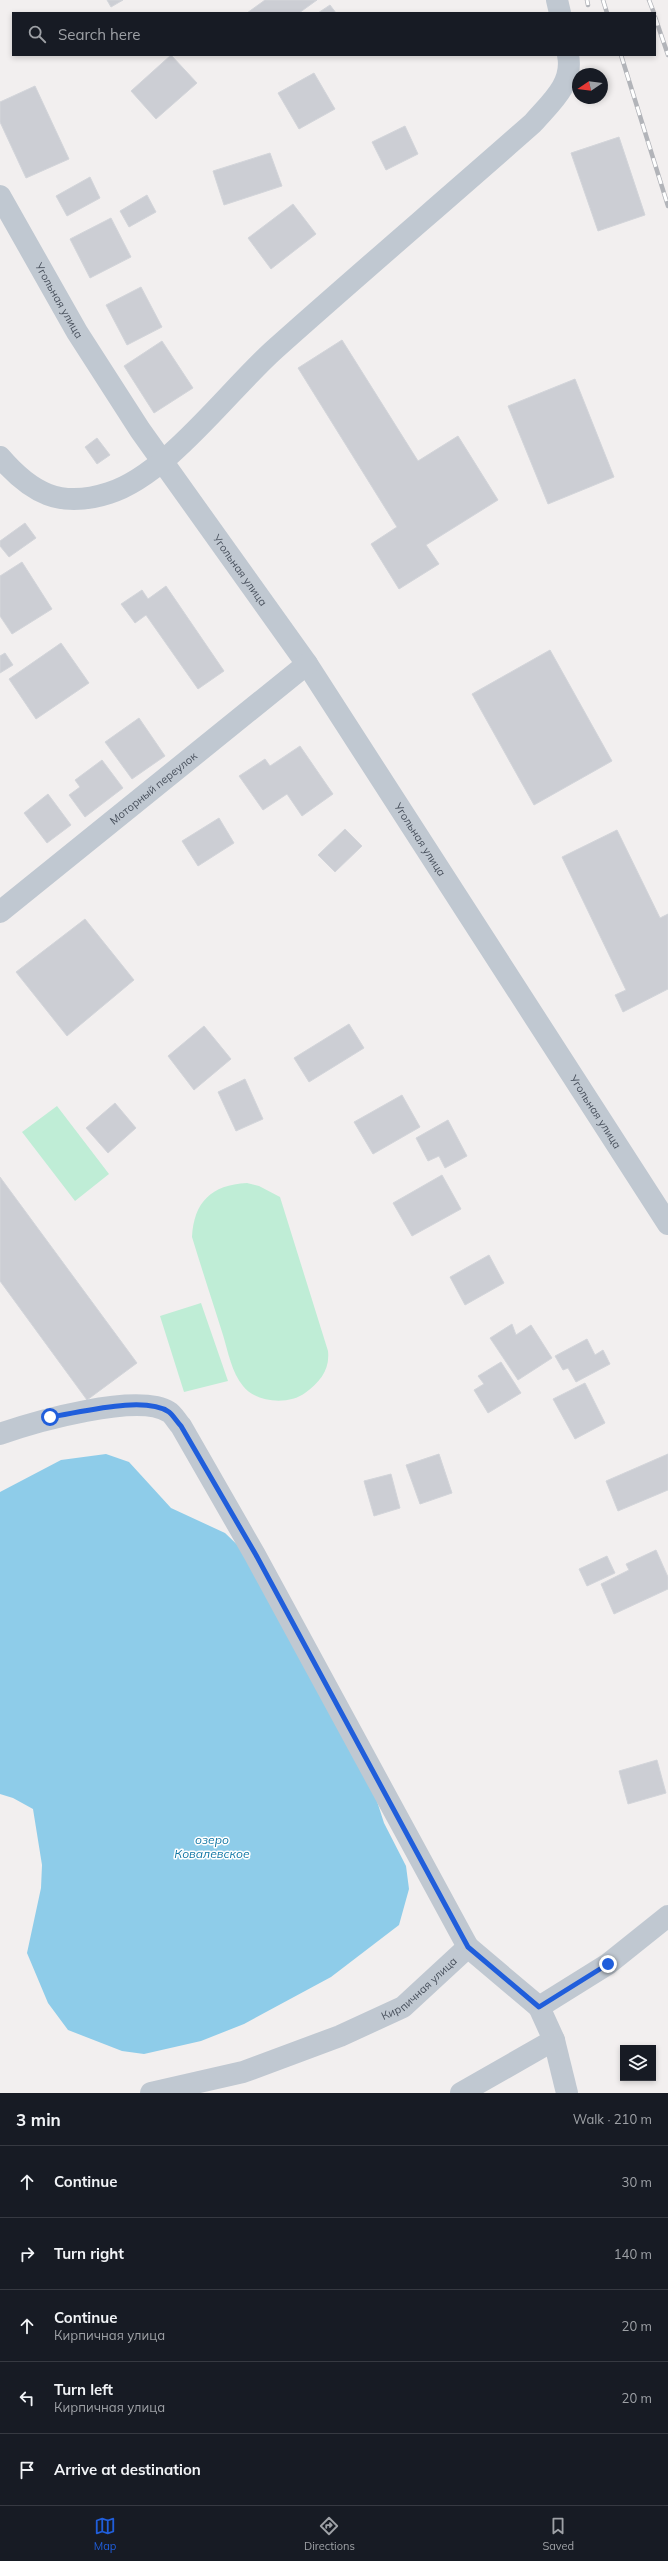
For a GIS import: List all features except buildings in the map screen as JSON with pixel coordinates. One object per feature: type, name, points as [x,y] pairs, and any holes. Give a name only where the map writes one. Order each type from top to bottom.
[{"type":"street","points":[[557,0],[560,12]]},
{"type":"street","points":[[0,457],[19,479],[42,494],[64,498],[109,493],[126,485],[163,461],[274,350],[533,123],[567,82],[570,64],[568,56]]},
{"type":"street","name":"Угольная улица","points":[[0,196],[11,219],[77,332],[163,461],[307,664],[668,1224]]},
{"type":"street","name":"Моторный переулок","points":[[0,912],[307,664]]},
{"type":"street","points":[[0,1434],[50,1417],[134,1405],[152,1406],[169,1412],[181,1426],[256,1555],[468,1947],[539,2007],[554,2040],[567,2093]]},
{"type":"street","points":[[539,2007],[608,1964],[668,1916]]},
{"type":"street","name":"Кирпичная улица","points":[[151,2093],[243,2072],[368,2023],[402,2007],[468,1947]]},
{"type":"street","points":[[461,2093],[554,2040]]},
{"type":"green space","points":[[57,1106],[109,1174],[75,1201],[22,1132]]},
{"type":"green space","points":[[247,1183],[259,1186],[280,1197],[328,1351],[326,1370],[319,1380],[305,1393],[298,1397],[282,1401],[264,1399],[256,1396],[249,1392],[239,1381],[231,1362],[192,1237],[196,1214],[207,1198],[214,1192],[224,1187],[234,1184]]},
{"type":"green space","points":[[201,1303],[228,1381],[184,1392],[160,1316]]},
{"type":"water","name":"озеро Ковалевское","points":[[106,1454],[129,1462],[171,1508],[225,1533],[251,1558],[367,1770],[384,1823],[406,1866],[409,1889],[399,1925],[331,1977],[244,2024],[201,2041],[144,2054],[122,2051],[68,2030],[48,2003],[27,1953],[41,1888],[42,1865],[33,1809],[13,1798],[0,1794],[0,1492],[61,1460]]},
{"type":"railway","points":[[587,0],[588,5]]},
{"type":"railway","points":[[603,0],[607,12]]},
{"type":"railway","points":[[649,0],[654,12]]},
{"type":"railway","points":[[656,20],[668,55]]},
{"type":"railway","points":[[621,56],[668,206]]},
{"type":"route","points":[[50,1417],[134,1405],[152,1406],[169,1412],[181,1426],[199,1461],[256,1555],[468,1947],[539,2007],[608,1964]]}]
